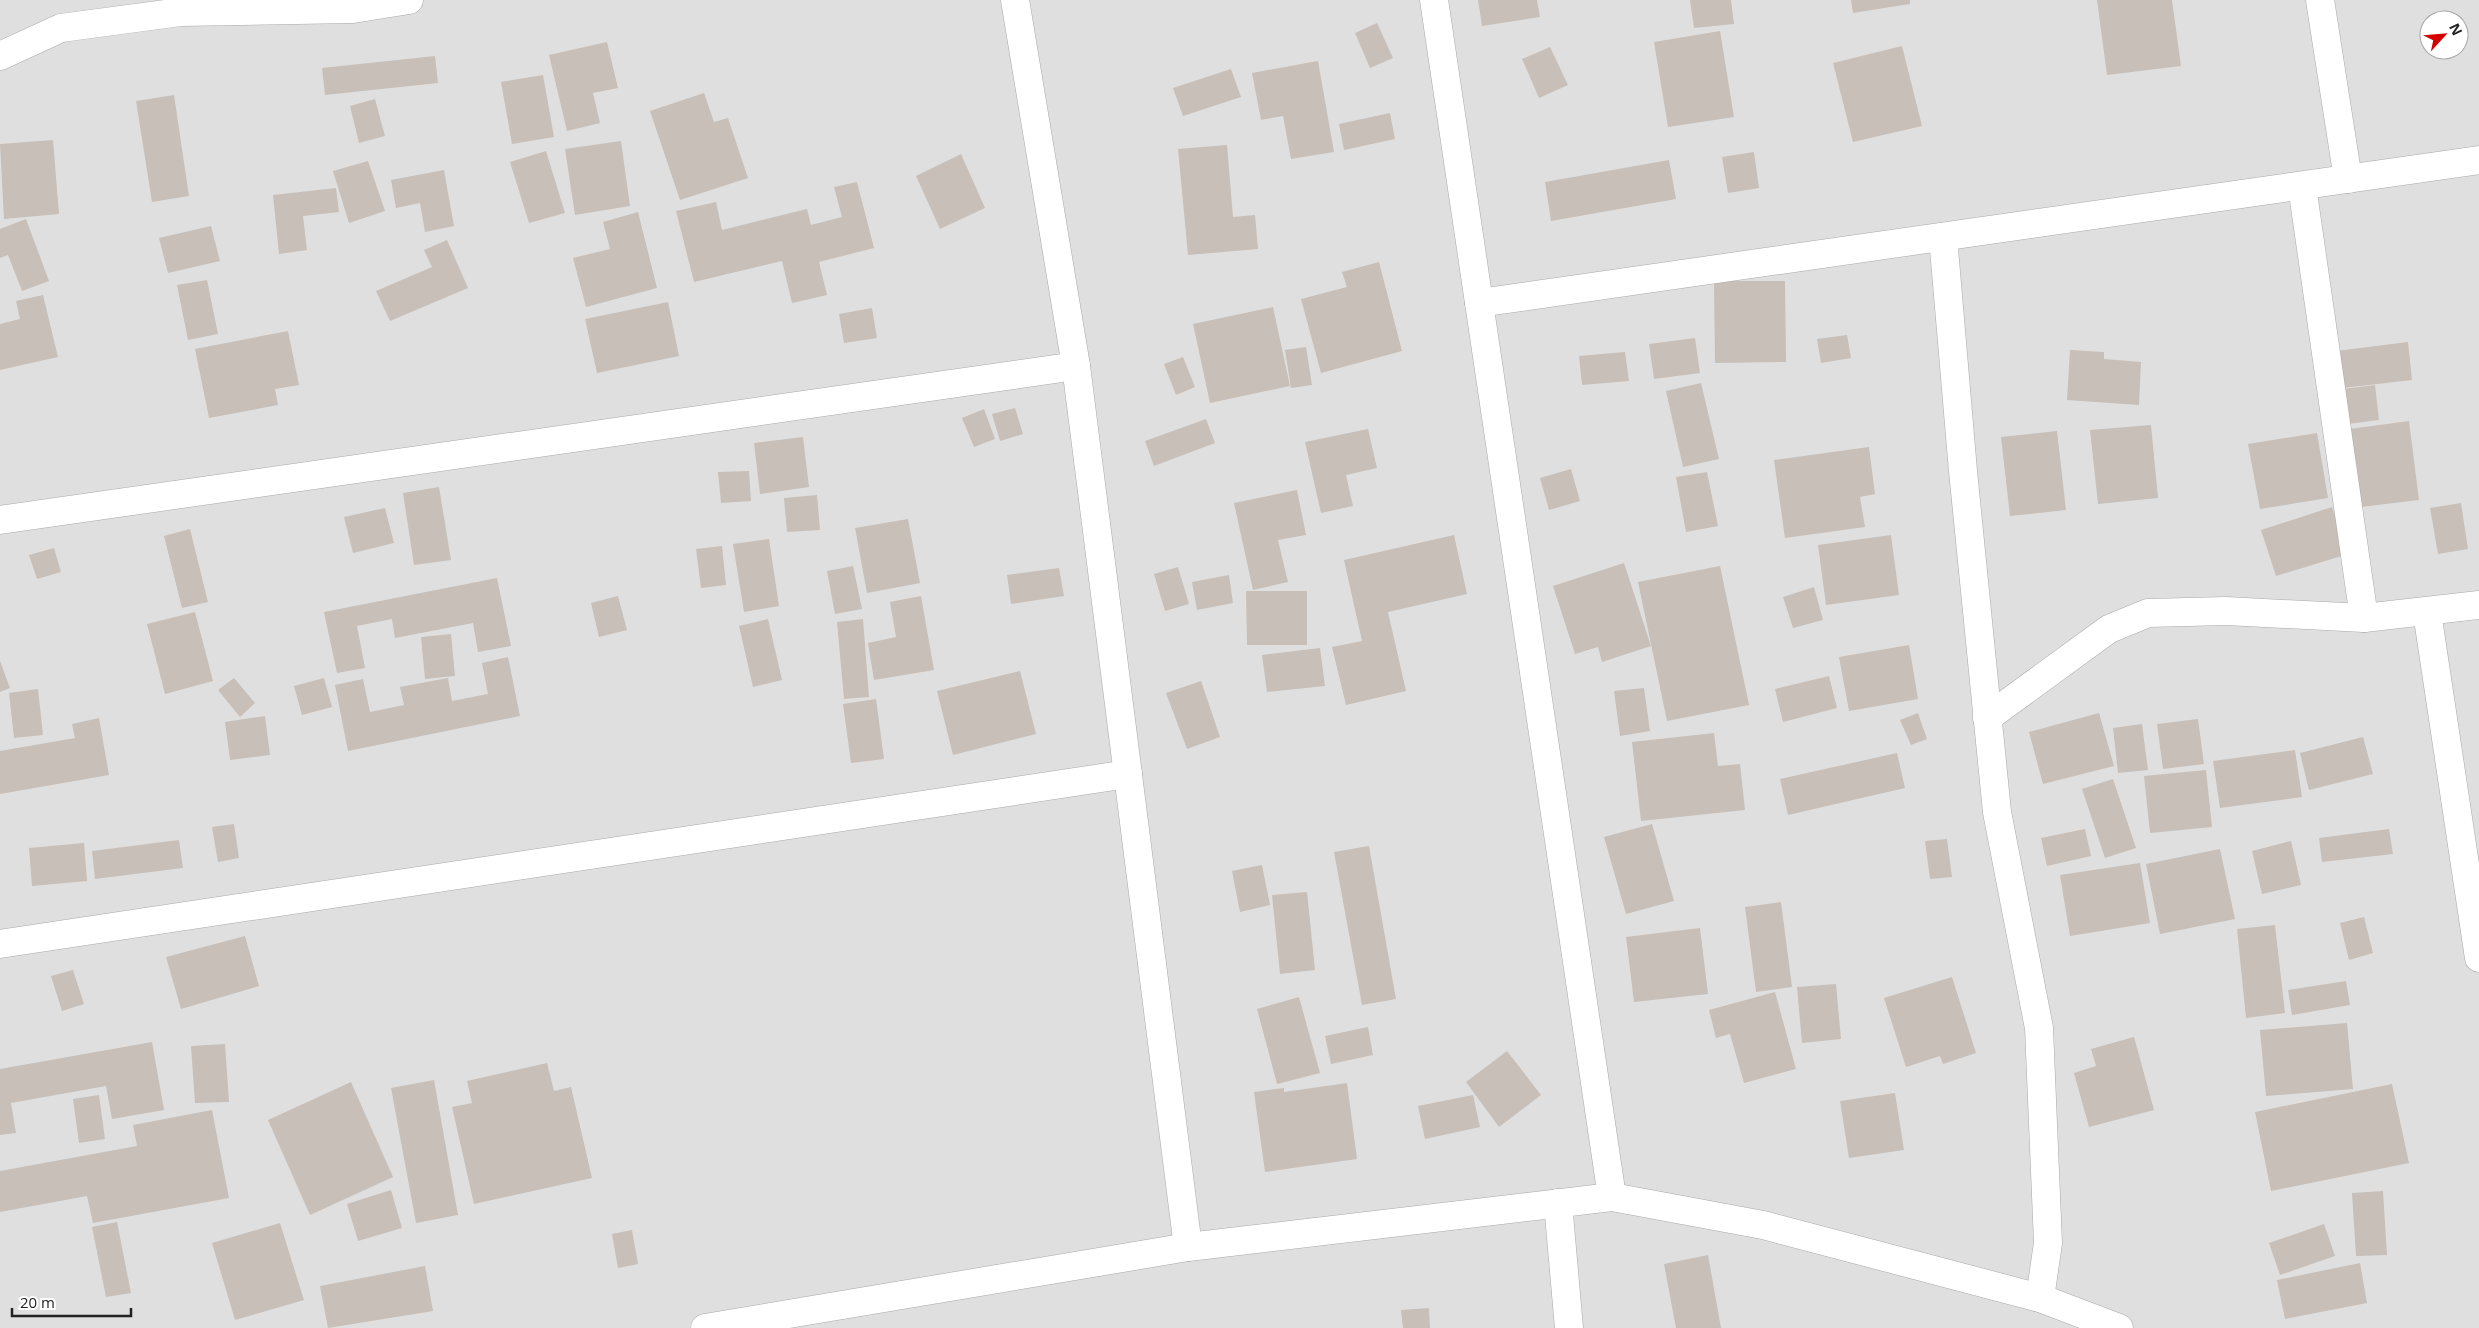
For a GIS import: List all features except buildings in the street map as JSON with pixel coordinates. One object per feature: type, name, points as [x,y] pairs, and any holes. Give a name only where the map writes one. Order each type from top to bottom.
[{"type":"street","points":[[0,56],[61,28],[180,12],[352,9],[409,0]]},
{"type":"street","points":[[1015,0],[1076,366],[1188,1247]]},
{"type":"street","points":[[1434,0],[1612,1197]]},
{"type":"street","points":[[2320,0],[2348,179]]},
{"type":"street","points":[[1479,303],[2479,160]]},
{"type":"street","points":[[2302,186],[2364,618]]},
{"type":"street","points":[[1943,237],[1997,812],[2039,1028],[2048,1243],[2040,1298]]},
{"type":"street","points":[[0,520],[1076,366]]},
{"type":"street","points":[[1987,718],[2109,629],[2148,613],[2226,611],[2364,618],[2479,605]]},
{"type":"street","points":[[2427,612],[2479,958]]},
{"type":"street","points":[[0,944],[1128,774]]},
{"type":"street","points":[[705,1328],[1188,1247],[1612,1197],[1763,1225],[2040,1298],[2119,1328]]},
{"type":"street","points":[[1558,1204],[1569,1328]]},
{"type":"shaded area","points":[[0,0],[2479,0],[2479,1328],[0,1328]]}]
